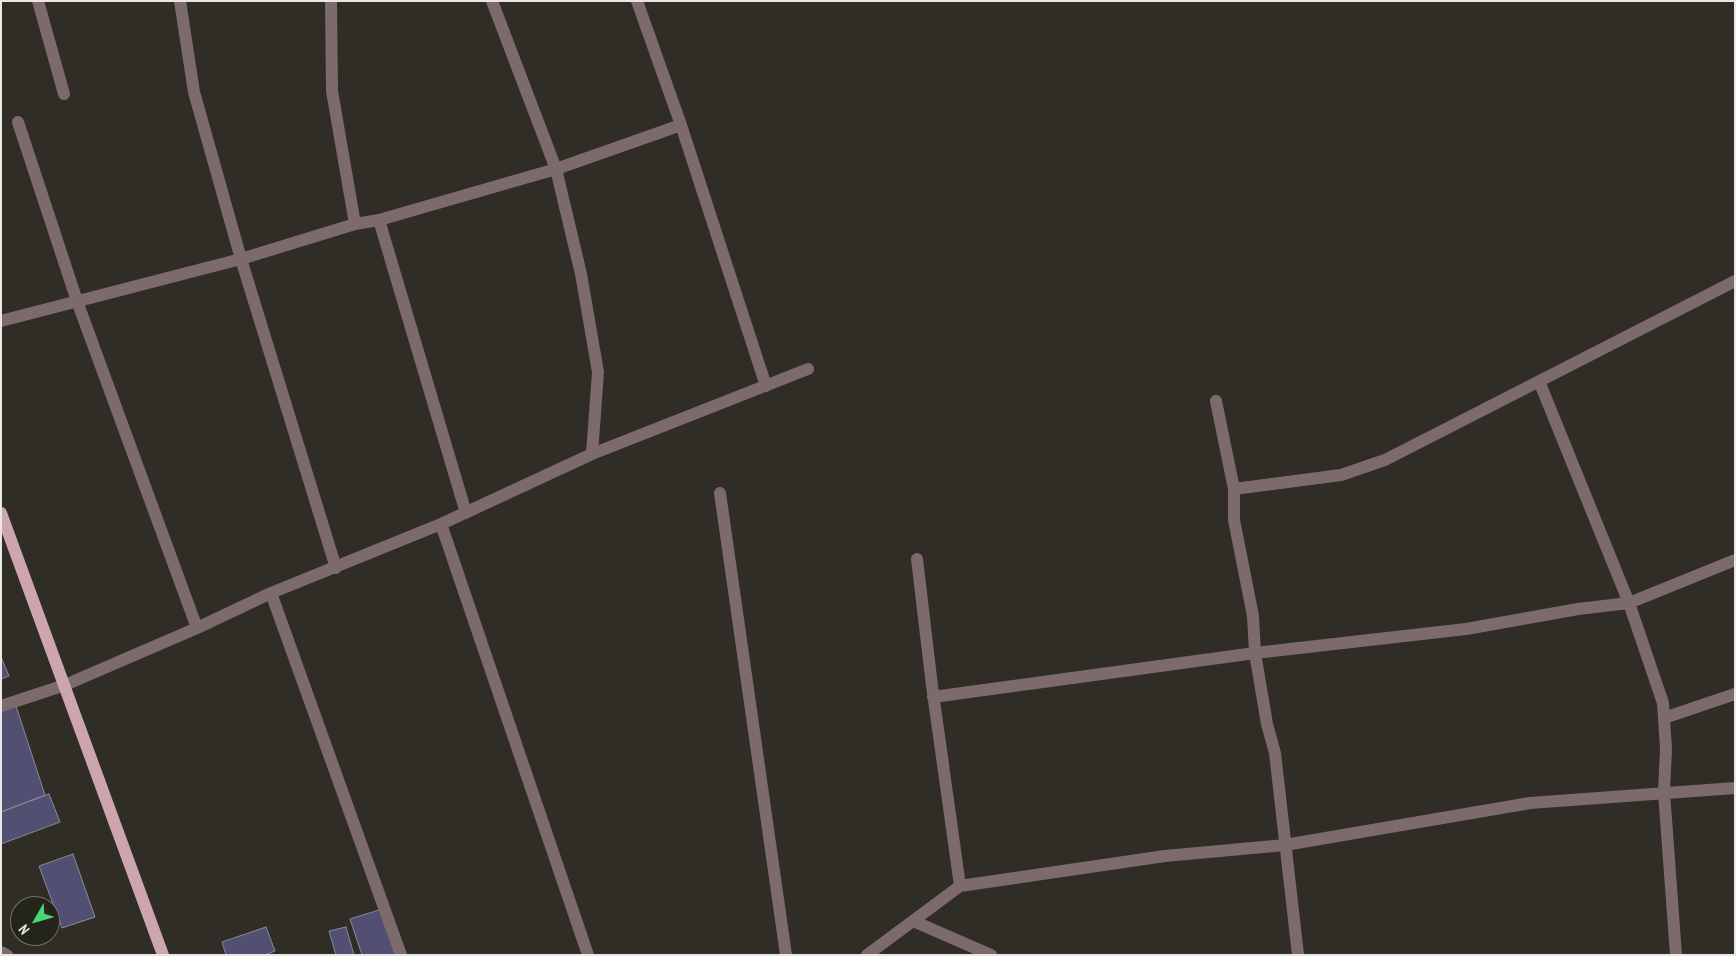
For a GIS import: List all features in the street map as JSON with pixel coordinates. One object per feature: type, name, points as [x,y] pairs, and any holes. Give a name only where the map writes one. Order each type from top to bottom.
[{"type":"main road","points":[[1,513],[162,955]]},
{"type":"street","points":[[38,1],[64,94]]},
{"type":"street","points":[[180,1],[194,92],[241,259],[336,568]]},
{"type":"street","points":[[331,1],[332,91],[355,224]]},
{"type":"street","points":[[492,1],[556,169],[580,274],[598,372],[592,454]]},
{"type":"street","points":[[638,1],[681,125],[766,386]]},
{"type":"street","points":[[18,122],[77,301],[197,628]]},
{"type":"street","points":[[1,321],[241,259],[355,224],[379,220],[556,169],[681,125]]},
{"type":"street","points":[[379,220],[466,513]]},
{"type":"street","points":[[1234,489],[1342,474],[1363,468],[1735,281]]},
{"type":"street","points":[[1,706],[65,685],[197,628],[271,593],[441,524],[592,454],[808,369]]},
{"type":"street","points":[[1539,381],[1629,603],[1663,703],[1666,749],[1664,792],[1676,955]]},
{"type":"street","points":[[1216,401],[1234,489],[1234,520],[1253,616],[1255,653],[1267,724],[1276,753],[1298,955]]},
{"type":"street","points":[[720,493],[786,955]]},
{"type":"street","points":[[441,524],[588,955]]},
{"type":"street","points":[[917,559],[933,697],[960,886]]},
{"type":"street","points":[[933,697],[1255,653],[1466,630],[1578,609],[1629,603],[1735,560]]},
{"type":"street","points":[[271,593],[401,955]]},
{"type":"street","points":[[1664,718],[1735,694]]},
{"type":"street","points":[[867,955],[960,886],[1165,856],[1285,846],[1530,803],[1735,788]]},
{"type":"street","points":[[913,921],[991,955]]},
{"type":"street","points":[[1,952],[7,955]]},
{"type":"building","points":[[1,657],[9,676],[1,679]]},
{"type":"building","points":[[16,706],[45,795],[1,812],[1,711]]},
{"type":"building","points":[[49,794],[60,822],[1,844],[1,812]]},
{"type":"building","points":[[73,854],[95,917],[62,928],[60,923],[60,896],[50,896],[39,866]]},
{"type":"building","points":[[382,909],[397,955],[362,955],[350,919]]},
{"type":"building","points":[[266,927],[275,951],[265,955],[226,955],[222,942]]},
{"type":"building","points":[[346,927],[354,955],[336,955],[329,931]]}]
